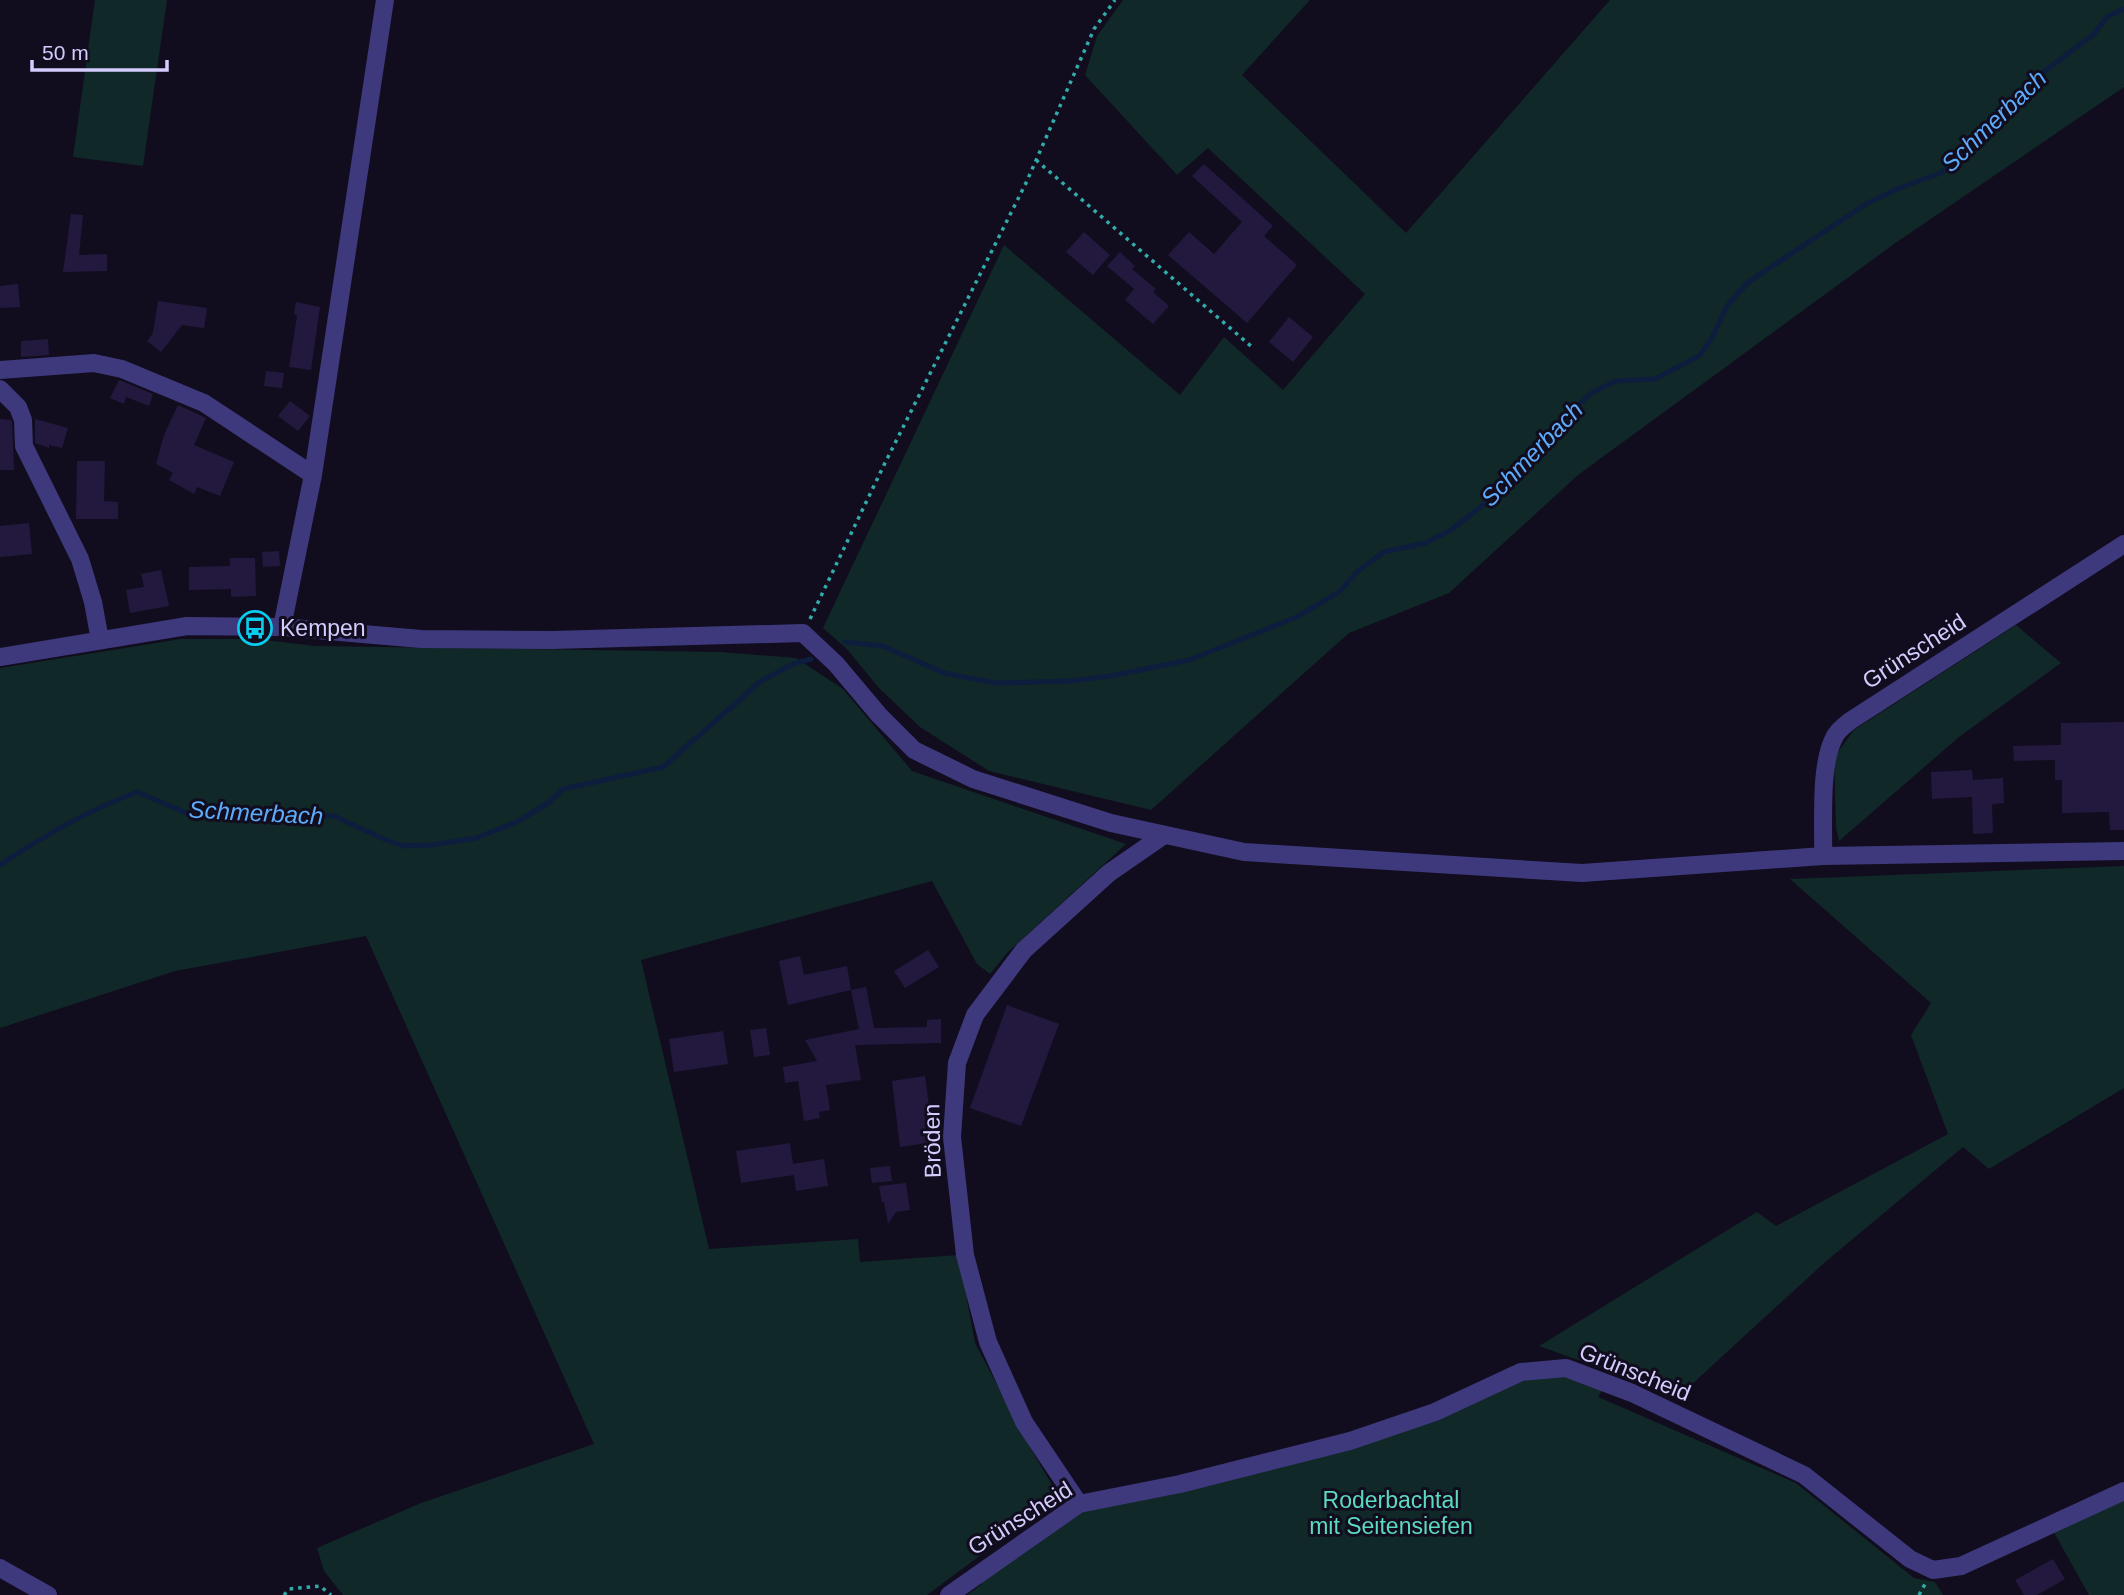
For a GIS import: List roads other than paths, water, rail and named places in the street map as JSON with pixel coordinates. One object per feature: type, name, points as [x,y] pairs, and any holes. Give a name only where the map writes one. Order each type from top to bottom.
[{"type":"street","points":[[282,627],[313,475],[385,0]]},
{"type":"street","points":[[0,370],[94,363],[122,369],[204,403],[313,475]]},
{"type":"street","points":[[0,389],[18,407],[23,420],[24,446],[80,559],[93,602],[100,640]]},
{"type":"street","name":"Grünscheid","points":[[1822,856],[1825,773],[1828,752],[1836,733],[1850,721],[2124,544]]},
{"type":"street","points":[[0,657],[187,626],[282,627],[434,639],[553,640],[803,633],[836,664],[879,715],[914,750],[973,779],[1111,823],[1244,852],[1582,873],[1822,856],[2124,851]]},
{"type":"street","name":"Bröden","points":[[1079,1504],[1024,1422],[988,1342],[965,1255],[952,1137],[957,1063],[975,1015],[1024,950],[1110,873],[1164,835]]},
{"type":"street","name":"Grünscheid","points":[[948,1595],[1079,1504],[1180,1484],[1350,1441],[1435,1412],[1521,1373],[1566,1368],[1632,1393],[1804,1475],[1910,1559],[1933,1570],[1961,1566],[2124,1491]]},
{"type":"street","points":[[0,1568],[48,1595]]},
{"type":"waterway","name":"Schmerbach","points":[[845,642],[883,646],[944,673],[995,683],[1070,681],[1189,660],[1297,617],[1339,592],[1358,571],[1384,552],[1425,543],[1451,530],[1492,498],[1536,443],[1593,392],[1616,381],[1655,379],[1699,356],[1712,338],[1727,306],[1747,283],[1866,204],[1943,172],[2033,80],[2094,34],[2107,17],[2124,9]]},
{"type":"waterway","name":"Schmerbach","points":[[0,865],[67,824],[137,792],[189,814],[334,816],[404,846],[476,838],[517,822],[548,803],[563,789],[663,767],[761,681],[793,664],[811,659]]},
{"type":"place","name":"Kempen","points":[[255,628]]},
{"type":"park label","name":"Roderbachtal mit Seitensiefen","points":[[1391,1513]]}]
